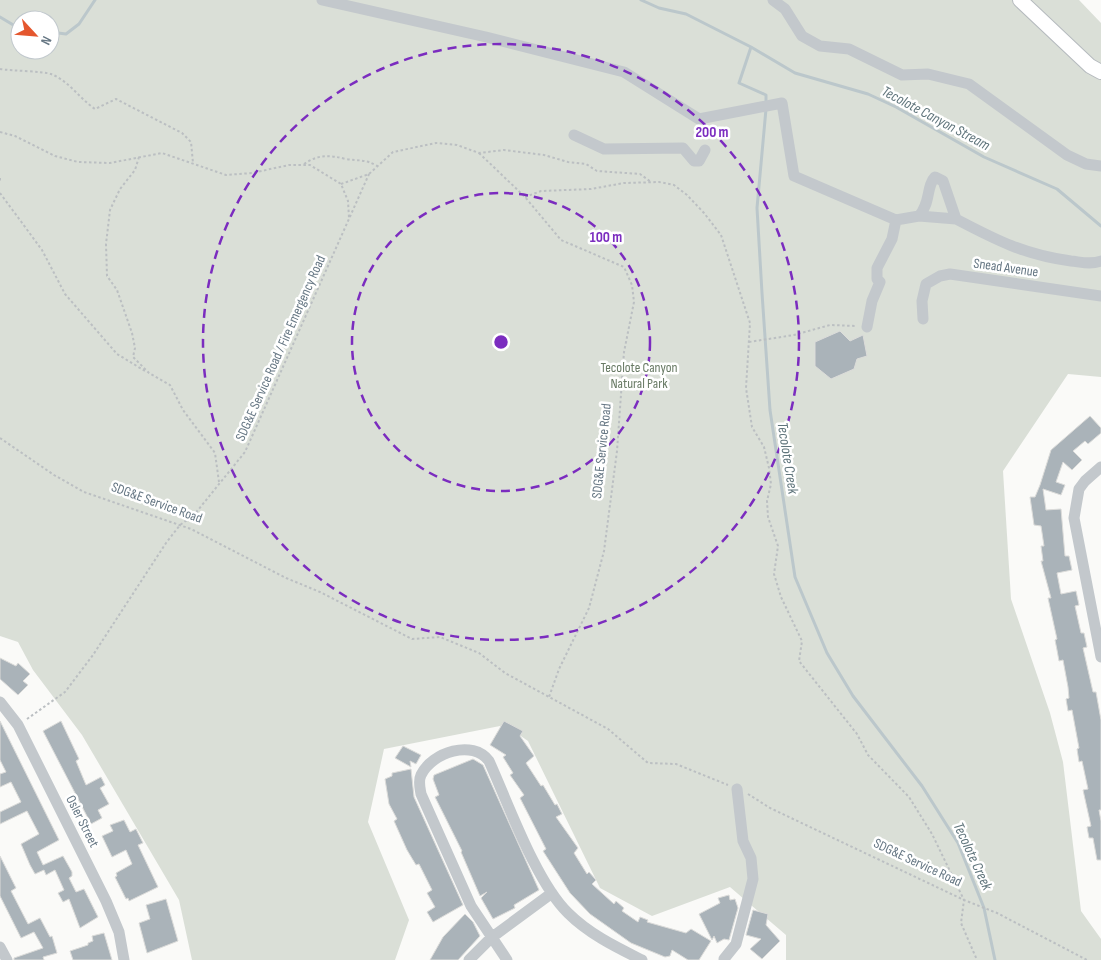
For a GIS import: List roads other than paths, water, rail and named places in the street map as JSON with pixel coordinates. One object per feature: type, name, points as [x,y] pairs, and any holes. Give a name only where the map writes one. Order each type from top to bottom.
[{"type":"main road","points":[[1020,0],[1090,66],[1101,72]]},
{"type":"street","points":[[322,0],[486,37],[624,72],[699,119],[782,104],[794,176],[896,220],[919,216],[956,219],[1012,248],[1051,258],[1091,264],[1101,262]]},
{"type":"street","points":[[774,0],[785,9],[802,36],[820,46],[850,48],[902,75],[928,74],[969,84],[983,92],[1050,144],[1079,160],[1101,166]]},
{"type":"street","points":[[574,135],[604,149],[683,148],[694,161],[699,161],[705,150]]},
{"type":"street","points":[[919,216],[928,204],[932,180],[936,177],[943,180],[956,219]]},
{"type":"street","points":[[867,327],[872,302],[880,282],[877,279],[877,268],[892,239],[896,220]]},
{"type":"street","name":"Snead Avenue","points":[[923,319],[922,301],[926,284],[940,276],[950,274],[1101,296]]},
{"type":"street","points":[[1101,467],[1079,489],[1074,518],[1101,657]]},
{"type":"street","name":"Osler Street","points":[[0,702],[18,725],[106,901],[119,932],[124,960]]},
{"type":"street","points":[[507,960],[471,906],[421,794],[419,781],[421,774],[431,762],[453,750],[473,750],[484,754],[489,761],[531,855],[552,892],[568,913],[603,941],[642,960]]},
{"type":"street","points":[[724,960],[736,944],[752,879],[751,858],[743,841],[737,789]]},
{"type":"street","points":[[469,960],[491,938],[552,892]]},
{"type":"street","points":[[0,947],[6,960]]},
{"type":"waterway","name":"Tecolote Creek","points":[[60,33],[66,34],[79,24],[95,0]]},
{"type":"waterway","name":"Tecolote Creek","points":[[641,0],[659,8],[686,14],[751,47],[739,83],[766,95],[766,103]]},
{"type":"waterway","name":"Tecolote Creek","points":[[0,17],[10,23]]},
{"type":"waterway","name":"Tecolote Canyon Stream","points":[[751,47],[795,73],[868,94],[896,107],[984,157],[1057,189],[1101,226]]},
{"type":"waterway","name":"Tecolote Creek","points":[[766,109],[757,208],[762,293],[770,410],[795,577],[827,653],[853,696],[922,786],[958,843],[984,908],[995,960]]},
{"type":"park label","name":"Tecolote Canyon Natural Park","points":[[639,376]]}]
